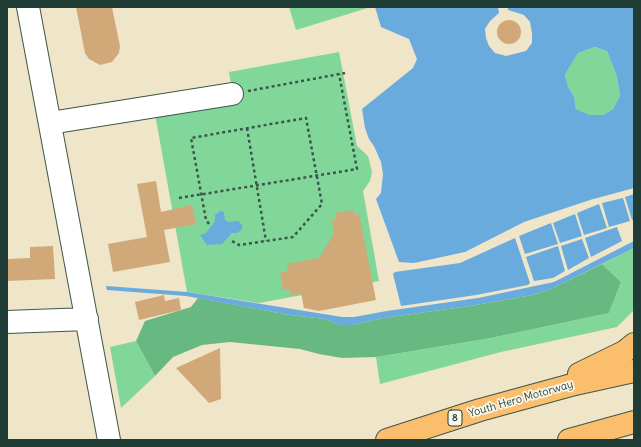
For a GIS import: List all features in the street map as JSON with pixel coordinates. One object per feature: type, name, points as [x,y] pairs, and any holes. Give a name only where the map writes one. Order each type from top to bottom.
[{"type":"highway","points":[[523,398],[596,367],[624,352],[634,344]]},
{"type":"highway","name":"Youth Hero Motorway","points":[[387,440],[523,398],[575,384],[634,371]]},
{"type":"highway","points":[[569,440],[634,422]]},
{"type":"street","points":[[28,7],[110,440]]},
{"type":"street","points":[[50,123],[232,94]]},
{"type":"street","points":[[7,322],[87,319]]},
{"type":"path","points":[[232,94],[346,73]]},
{"type":"path","points":[[179,198],[357,169],[339,74]]},
{"type":"path","points":[[208,224],[191,138],[306,118],[322,204],[293,237],[239,245],[232,241]]},
{"type":"path","points":[[247,128],[266,241]]},
{"type":"green space","points":[[289,7],[371,7],[296,30]]},
{"type":"green space","points":[[595,47],[607,51],[617,77],[620,96],[613,109],[603,115],[590,115],[576,109],[574,96],[568,87],[565,75],[578,53]]},
{"type":"green space","points":[[339,52],[357,146],[368,156],[372,172],[370,181],[363,191],[379,281],[259,303],[187,292],[155,114],[234,102],[229,72]]},
{"type":"green space","points":[[634,248],[634,310],[617,327],[501,352],[380,384],[376,357],[491,338],[609,313],[621,282],[602,264]]},
{"type":"green space","points":[[602,264],[621,282],[609,313],[491,338],[376,357],[342,358],[300,349],[230,342],[202,345],[173,357],[155,376],[136,341],[145,321],[191,307],[198,298],[290,315],[325,319],[339,325],[353,325],[383,318],[470,306],[533,295],[551,289]]},
{"type":"green space","points":[[136,341],[155,376],[121,408],[110,347]]},
{"type":"water","points":[[375,7],[498,7],[499,13],[490,21],[485,29],[486,38],[489,46],[495,53],[506,56],[526,51],[532,43],[530,22],[524,15],[508,10],[508,7],[634,7],[634,188],[590,200],[524,222],[465,252],[414,263],[399,262],[376,199],[381,193],[383,174],[381,162],[365,128],[362,109],[413,68],[417,59],[409,39],[381,27]],"holes":[[[595,47],[607,51],[617,77],[620,96],[613,109],[603,115],[590,115],[576,109],[574,96],[568,87],[565,75],[578,53]]]},
{"type":"water","points":[[634,194],[634,219],[632,220],[625,197]]},
{"type":"water","points":[[623,198],[630,221],[609,227],[602,203]]},
{"type":"water","points":[[599,204],[607,228],[584,235],[577,213]]},
{"type":"water","points":[[220,211],[224,212],[225,220],[228,222],[238,221],[242,225],[242,229],[237,233],[232,233],[222,244],[207,245],[200,235],[206,233],[215,221],[215,215]]},
{"type":"water","points":[[575,214],[582,236],[560,243],[553,223]]},
{"type":"water","points":[[551,223],[558,244],[525,254],[519,236]]},
{"type":"water","points":[[617,227],[622,241],[591,257],[585,238]]},
{"type":"water","points":[[515,238],[530,283],[528,285],[476,295],[401,306],[393,274],[395,272],[460,263]]},
{"type":"water","points":[[582,239],[589,258],[568,270],[561,246]]},
{"type":"water","points":[[634,241],[634,248],[551,289],[533,295],[470,306],[383,318],[353,325],[339,325],[325,319],[290,315],[186,296],[107,290],[106,286],[187,292],[342,317],[354,317],[478,298],[554,282]]},
{"type":"water","points":[[558,246],[565,271],[553,278],[534,281],[526,257]]},
{"type":"building","points":[[76,7],[112,7],[120,46],[119,53],[112,62],[100,65],[89,59],[85,53]]},
{"type":"building","points":[[509,20],[518,23],[521,32],[518,41],[509,44],[500,41],[497,32],[500,23]]},
{"type":"building","points":[[156,181],[161,212],[192,205],[196,224],[164,230],[170,262],[113,272],[108,244],[147,237],[137,184]]},
{"type":"building","points":[[353,210],[355,215],[359,214],[376,300],[319,311],[304,308],[301,293],[290,296],[289,289],[283,290],[280,273],[288,271],[287,264],[319,258],[334,234],[332,220],[336,220],[335,213]]},
{"type":"building","points":[[53,246],[55,279],[7,281],[7,259],[30,258],[30,247]]},
{"type":"building","points":[[164,295],[165,301],[179,298],[181,310],[139,320],[135,302]]},
{"type":"building","points":[[220,348],[221,399],[209,403],[176,368]]}]
